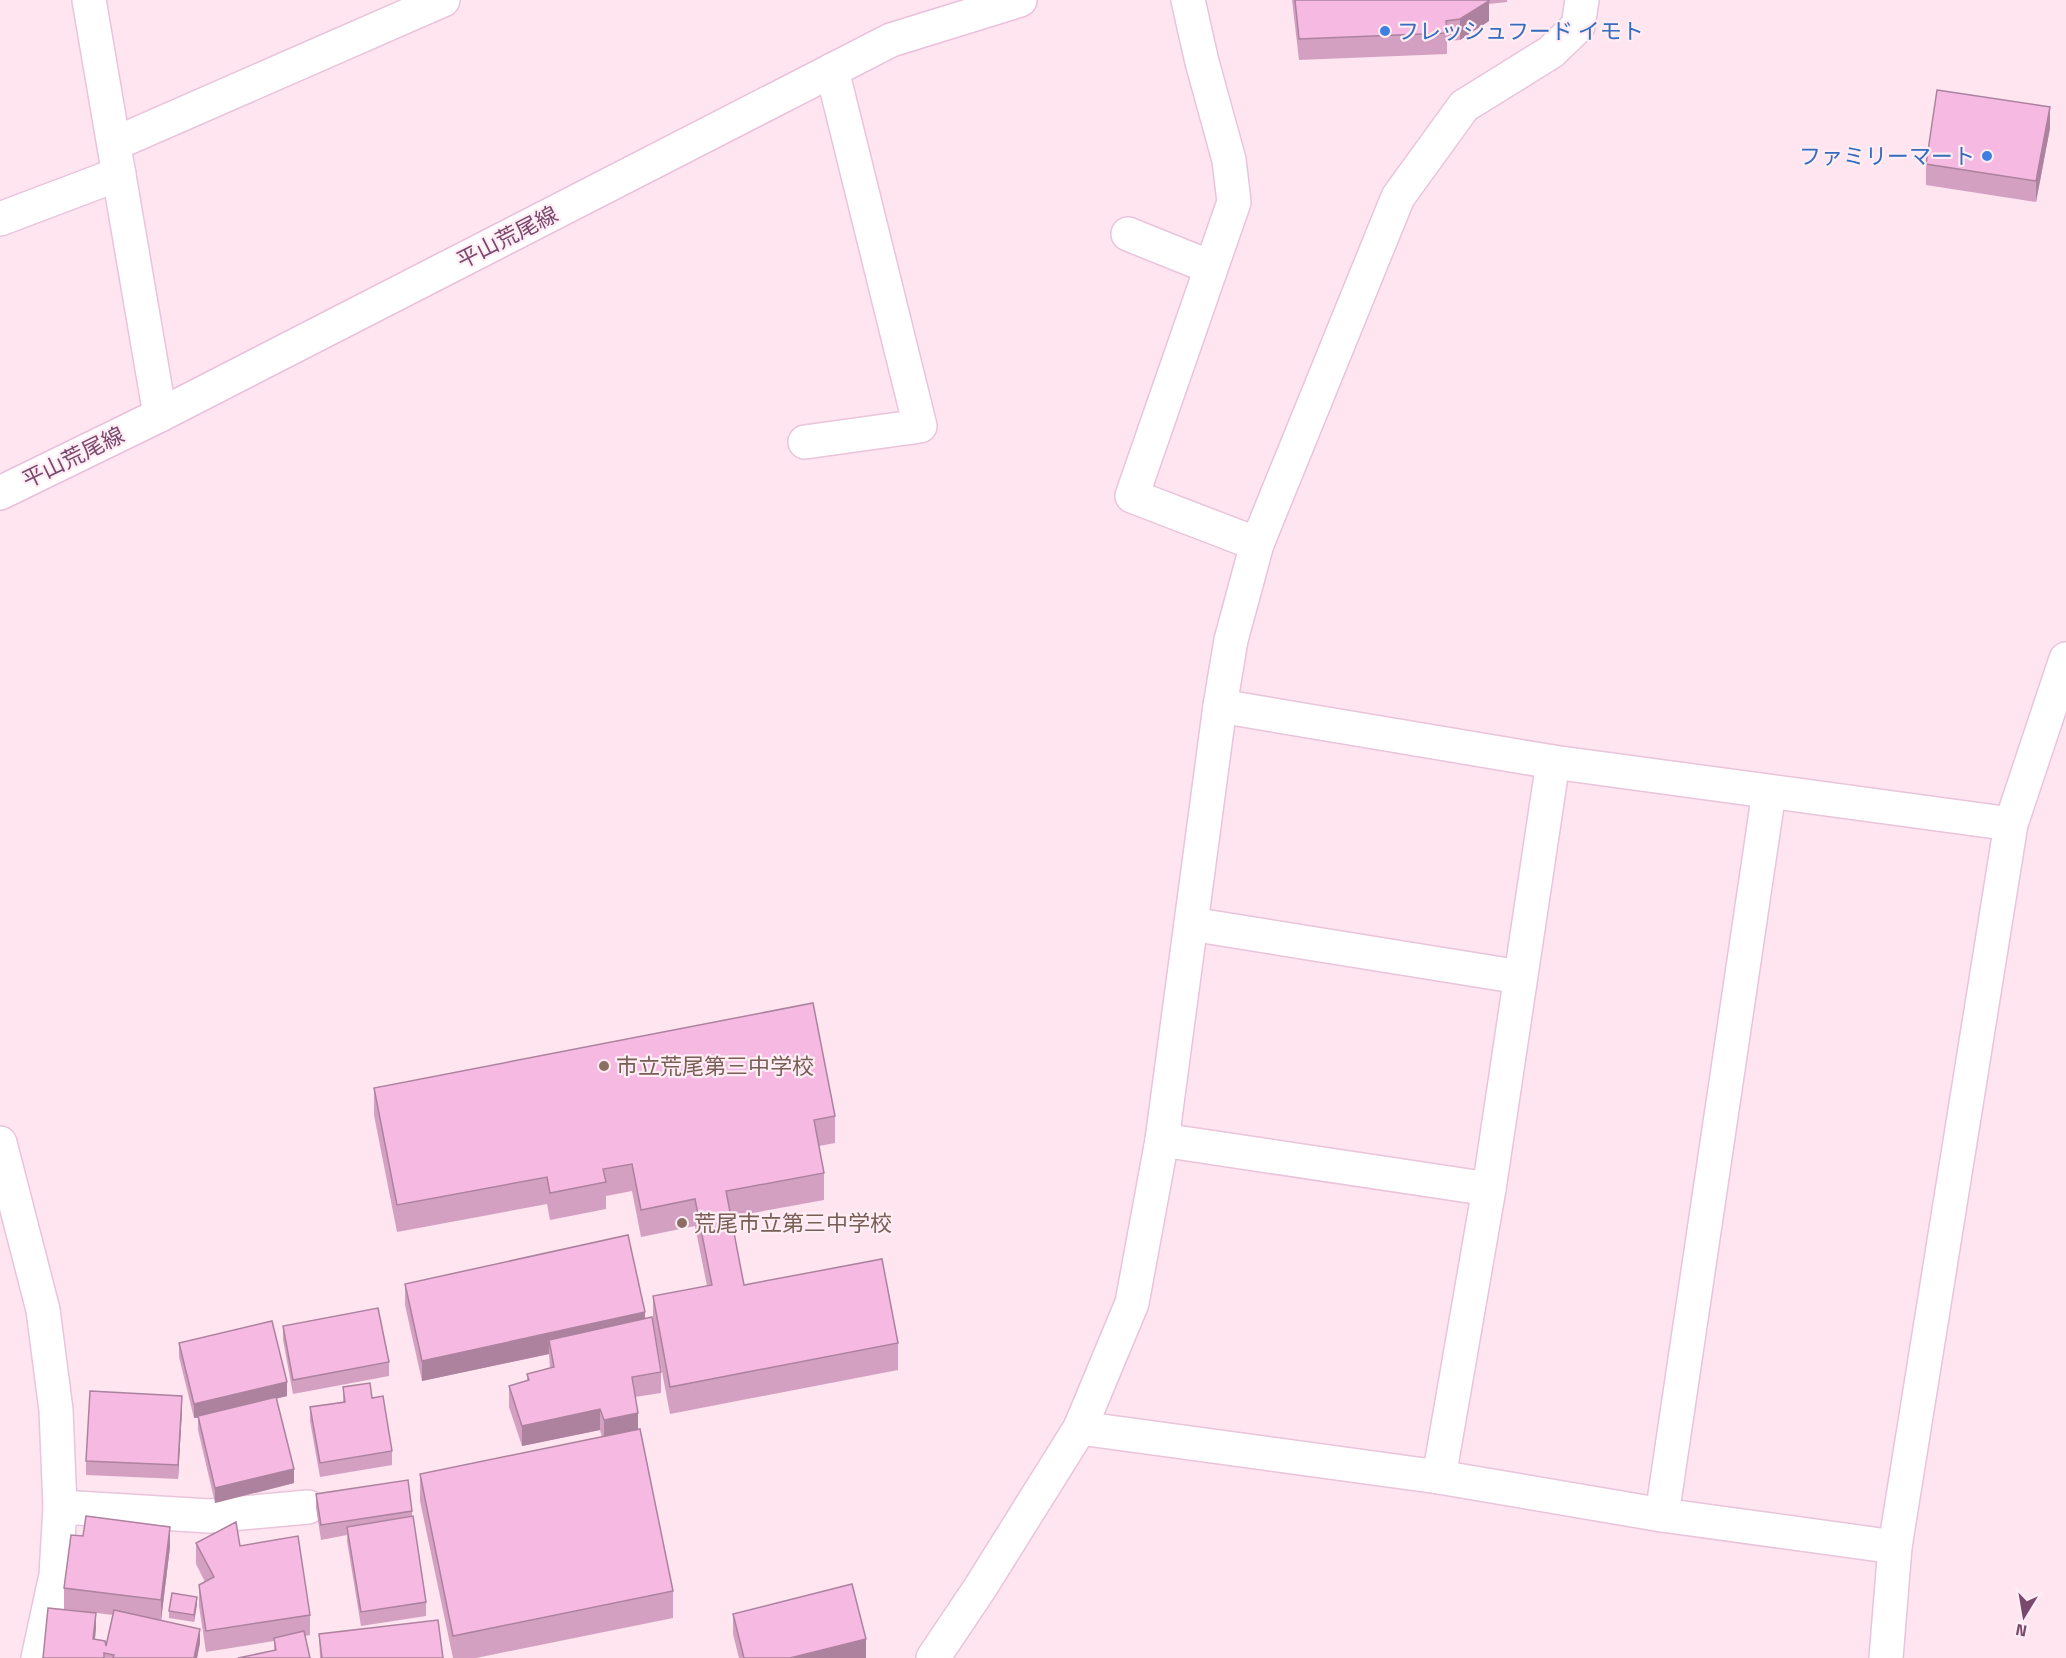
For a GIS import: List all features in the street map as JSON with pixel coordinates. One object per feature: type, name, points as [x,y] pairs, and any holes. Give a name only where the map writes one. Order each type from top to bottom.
[{"type":"street","points":[[89,0],[160,415]]},
{"type":"street","points":[[0,219],[116,159],[443,0]]},
{"type":"street","name":"平山荒尾線","points":[[0,493],[160,415],[891,40],[1020,0]]},
{"type":"street","points":[[1188,0],[1202,62],[1229,160],[1234,202],[1132,496],[1257,544]]},
{"type":"street","points":[[933,1658],[980,1588],[1080,1428],[1131,1303],[1162,1140],[1220,706],[1232,640],[1257,544],[1398,197],[1464,106],[1551,52],[1578,26],[1582,0]]},
{"type":"street","points":[[804,442],[920,426],[832,70]]},
{"type":"street","points":[[1128,234],[1210,267]]},
{"type":"street","points":[[1886,1658],[1895,1546],[2011,824],[2066,659]]},
{"type":"street","points":[[1220,706],[1553,762],[2011,824]]},
{"type":"street","points":[[1439,1477],[1489,1189],[1553,762]]},
{"type":"street","points":[[1662,1515],[1769,792]]},
{"type":"street","points":[[1191,924],[1520,977]]},
{"type":"street","points":[[1162,1140],[1489,1189]]},
{"type":"street","points":[[0,1143],[12,1237],[43,1310],[56,1410],[60,1507],[56,1575],[38,1658]]},
{"type":"street","points":[[1080,1428],[1439,1477],[1662,1515],[1895,1546]]},
{"type":"street","points":[[60,1507],[209,1516],[308,1507]]},
{"type":"building","points":[[1295,0],[1489,1],[1460,19],[1446,21],[1447,33],[1299,39]]},
{"type":"building","name":"ファミリーマート","points":[[1937,90],[2050,107],[2036,181],[1926,164]]},
{"type":"building","name":"荒尾市立第三中学校","points":[[813,1003],[835,1116],[814,1120],[824,1173],[726,1191],[744,1285],[882,1259],[898,1343],[670,1387],[653,1296],[712,1285],[695,1199],[641,1210],[632,1164],[603,1169],[606,1182],[550,1193],[547,1177],[397,1205],[374,1088]]},
{"type":"building","points":[[628,1235],[645,1312],[422,1361],[405,1284]]},
{"type":"building","points":[[378,1308],[389,1362],[293,1380],[283,1326]]},
{"type":"building","points":[[652,1317],[661,1372],[632,1377],[638,1413],[604,1420],[600,1409],[522,1426],[509,1386],[529,1380],[527,1374],[554,1367],[549,1340]]},
{"type":"building","points":[[272,1321],[287,1382],[194,1404],[179,1343]]},
{"type":"building","points":[[370,1383],[372,1398],[383,1396],[392,1451],[320,1463],[310,1407],[345,1402],[343,1387]]},
{"type":"building","points":[[90,1391],[182,1396],[178,1465],[86,1461]]},
{"type":"building","points":[[276,1397],[294,1469],[215,1488],[198,1416]]},
{"type":"building","points":[[640,1429],[673,1591],[453,1636],[420,1474]]},
{"type":"building","points":[[408,1480],[412,1511],[321,1525],[316,1494]]},
{"type":"building","points":[[86,1516],[170,1527],[161,1600],[64,1588],[71,1535],[83,1536]]},
{"type":"building","points":[[413,1516],[426,1602],[361,1612],[347,1527]]},
{"type":"building","points":[[236,1522],[240,1546],[298,1536],[310,1615],[206,1631],[199,1585],[214,1577],[196,1543]]},
{"type":"building","points":[[852,1584],[866,1639],[790,1658],[744,1658],[733,1614]]},
{"type":"building","points":[[172,1593],[197,1597],[194,1615],[169,1611]]},
{"type":"building","points":[[48,1608],[96,1613],[93,1639],[105,1641],[106,1646],[114,1610],[200,1629],[194,1658],[113,1658],[114,1655],[104,1653],[104,1658],[43,1658]]},
{"type":"building","points":[[438,1620],[443,1658],[322,1658],[319,1634]]},
{"type":"building","points":[[304,1631],[310,1658],[238,1658],[276,1650],[274,1638]]},
{"type":"place","name":"フレッシュフード イモト","points":[[1385,31]]},
{"type":"place","name":"ファミリーマート","points":[[1987,156]]},
{"type":"place","name":"市立荒尾第三中学校","points":[[604,1066]]},
{"type":"place","name":"荒尾市立第三中学校","points":[[682,1223]]}]
